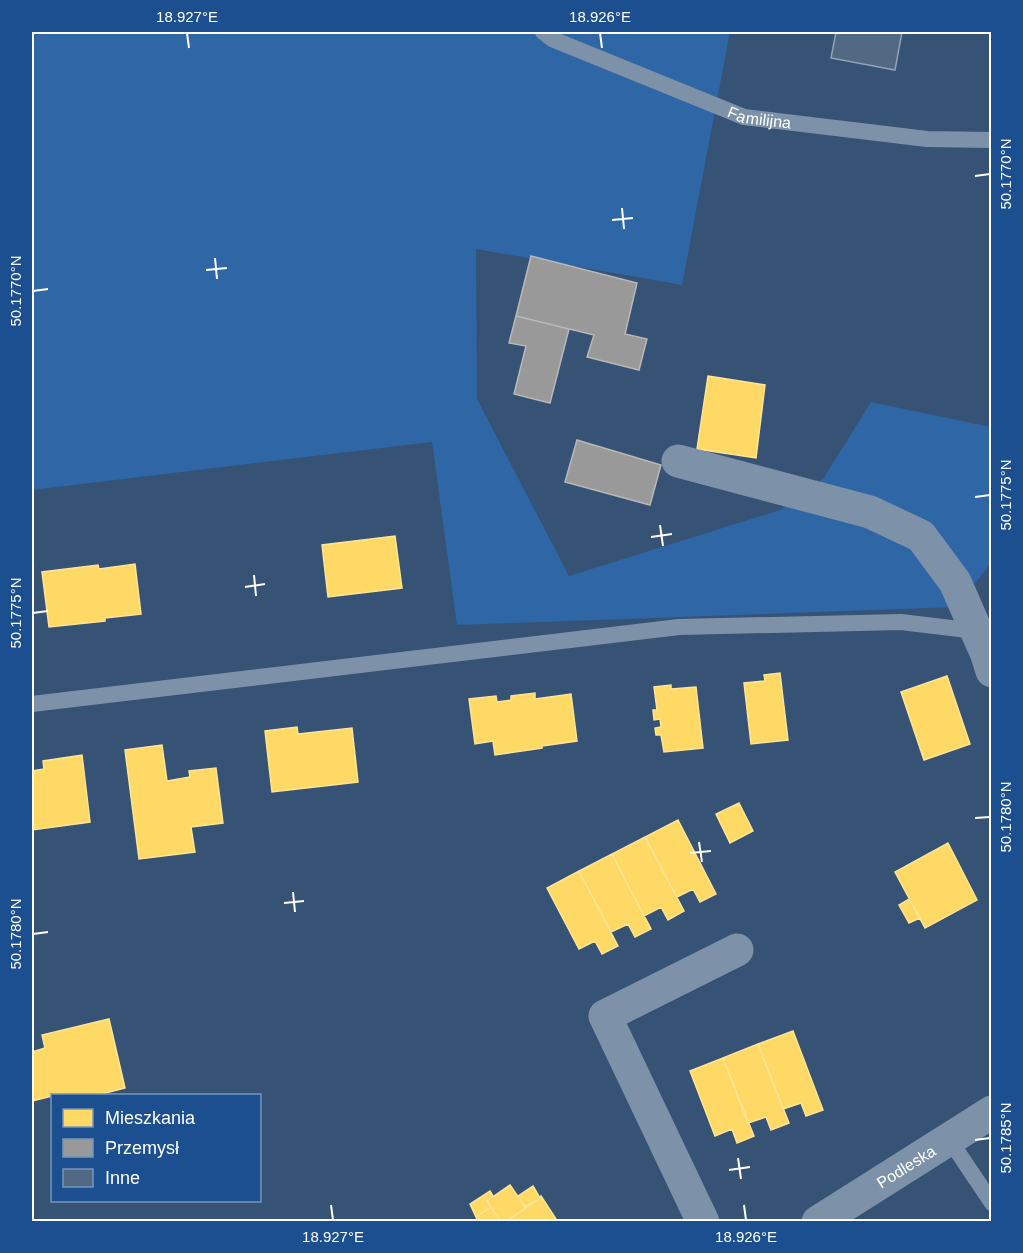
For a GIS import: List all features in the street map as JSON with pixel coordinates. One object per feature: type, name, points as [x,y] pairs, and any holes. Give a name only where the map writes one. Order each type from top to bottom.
[{"type":"street","points":[[678,461],[870,512],[921,536],[956,582],[992,671]]},
{"type":"street","points":[[703,1221],[605,1016],[737,950]]},
{"type":"street","name":"Podleska","points":[[818,1221],[992,1112]]},
{"type":"lane","name":"Familijna","points":[[543,32],[552,39],[744,117],[927,139],[992,140]]},
{"type":"lane","points":[[32,704],[679,627],[901,622],[976,630]]},
{"type":"lane","points":[[949,1139],[992,1203]]},
{"type":"shaded area","points":[[32,32],[730,32],[682,285],[476,249],[477,399],[569,576],[780,510],[823,479],[871,402],[991,427],[991,563],[956,607],[457,625],[432,442],[32,490]]},
{"type":"building: Mieszkania","points":[[708,376],[765,385],[756,458],[697,449]]},
{"type":"building: Mieszkania","points":[[395,536],[402,588],[328,597],[322,545]]},
{"type":"building: Mieszkania","points":[[135,564],[141,614],[105,618],[105,621],[49,627],[42,572],[98,565],[99,569]]},
{"type":"building: Mieszkania","points":[[780,673],[788,740],[751,744],[744,683],[765,681],[764,675]]},
{"type":"building: Mieszkania","points":[[947,676],[970,744],[924,760],[901,692]]},
{"type":"building: Mieszkania","points":[[671,685],[671,689],[696,687],[703,748],[664,752],[661,735],[656,735],[655,728],[661,727],[660,719],[654,720],[653,710],[657,710],[654,687]]},
{"type":"building: Mieszkania","points":[[535,693],[535,699],[571,694],[577,741],[495,755],[493,741],[475,744],[469,699],[496,696],[497,702],[511,700],[511,696]]},
{"type":"building: Mieszkania","points":[[297,727],[298,734],[352,728],[358,782],[272,792],[265,731]]},
{"type":"building: Mieszkania","points":[[162,745],[167,781],[190,777],[189,771],[216,768],[223,823],[191,827],[195,852],[139,859],[125,750]]},
{"type":"building: Mieszkania","points":[[82,755],[90,822],[32,830],[32,771],[44,769],[43,761]]},
{"type":"building: Mieszkania","points":[[739,803],[753,831],[730,843],[716,814]]},
{"type":"building: Mieszkania","points":[[678,820],[716,894],[700,902],[693,889],[677,897],[645,837]]},
{"type":"building: Mieszkania","points":[[645,837],[684,911],[668,920],[661,907],[644,916],[612,854]]},
{"type":"building: Mieszkania","points":[[948,843],[977,900],[925,928],[895,872]]},
{"type":"building: Mieszkania","points":[[612,854],[651,929],[635,937],[628,924],[611,932],[579,871]]},
{"type":"building: Mieszkania","points":[[579,871],[618,946],[602,954],[595,941],[579,949],[547,888]]},
{"type":"building: Mieszkania","points":[[909,899],[920,918],[909,923],[899,905]]},
{"type":"building: Mieszkania","points":[[109,1019],[125,1088],[102,1094],[51,1094],[51,1096],[32,1101],[32,1052],[45,1048],[42,1035]]},
{"type":"building: Mieszkania","points":[[793,1031],[823,1110],[806,1116],[801,1103],[783,1109],[758,1044]]},
{"type":"building: Mieszkania","points":[[758,1044],[789,1123],[771,1130],[766,1117],[748,1123],[723,1058]]},
{"type":"building: Mieszkania","points":[[723,1058],[754,1136],[737,1143],[732,1129],[715,1136],[690,1071]]},
{"type":"building: Mieszkania","points":[[510,1185],[526,1208],[505,1222],[501,1222],[487,1201]]},
{"type":"building: Mieszkania","points":[[533,1186],[540,1198],[525,1207],[518,1196]]},
{"type":"building: Mieszkania","points":[[490,1191],[493,1196],[487,1201],[491,1207],[476,1217],[470,1204]]},
{"type":"building: Mieszkania","points":[[541,1196],[558,1222],[505,1222],[540,1198]]},
{"type":"building: Mieszkania","points":[[491,1207],[501,1222],[478,1222],[476,1217]]},
{"type":"building: Przemysł","points":[[531,256],[637,283],[625,334],[647,339],[639,370],[587,357],[594,335],[516,316]]},
{"type":"building: Przemysł","points":[[516,316],[569,329],[550,403],[514,394],[526,346],[509,343]]},
{"type":"building: Przemysł","points":[[577,440],[661,465],[650,505],[565,482]]},
{"type":"building: Inne","points":[[836,32],[902,32],[895,70],[831,58]]}]
